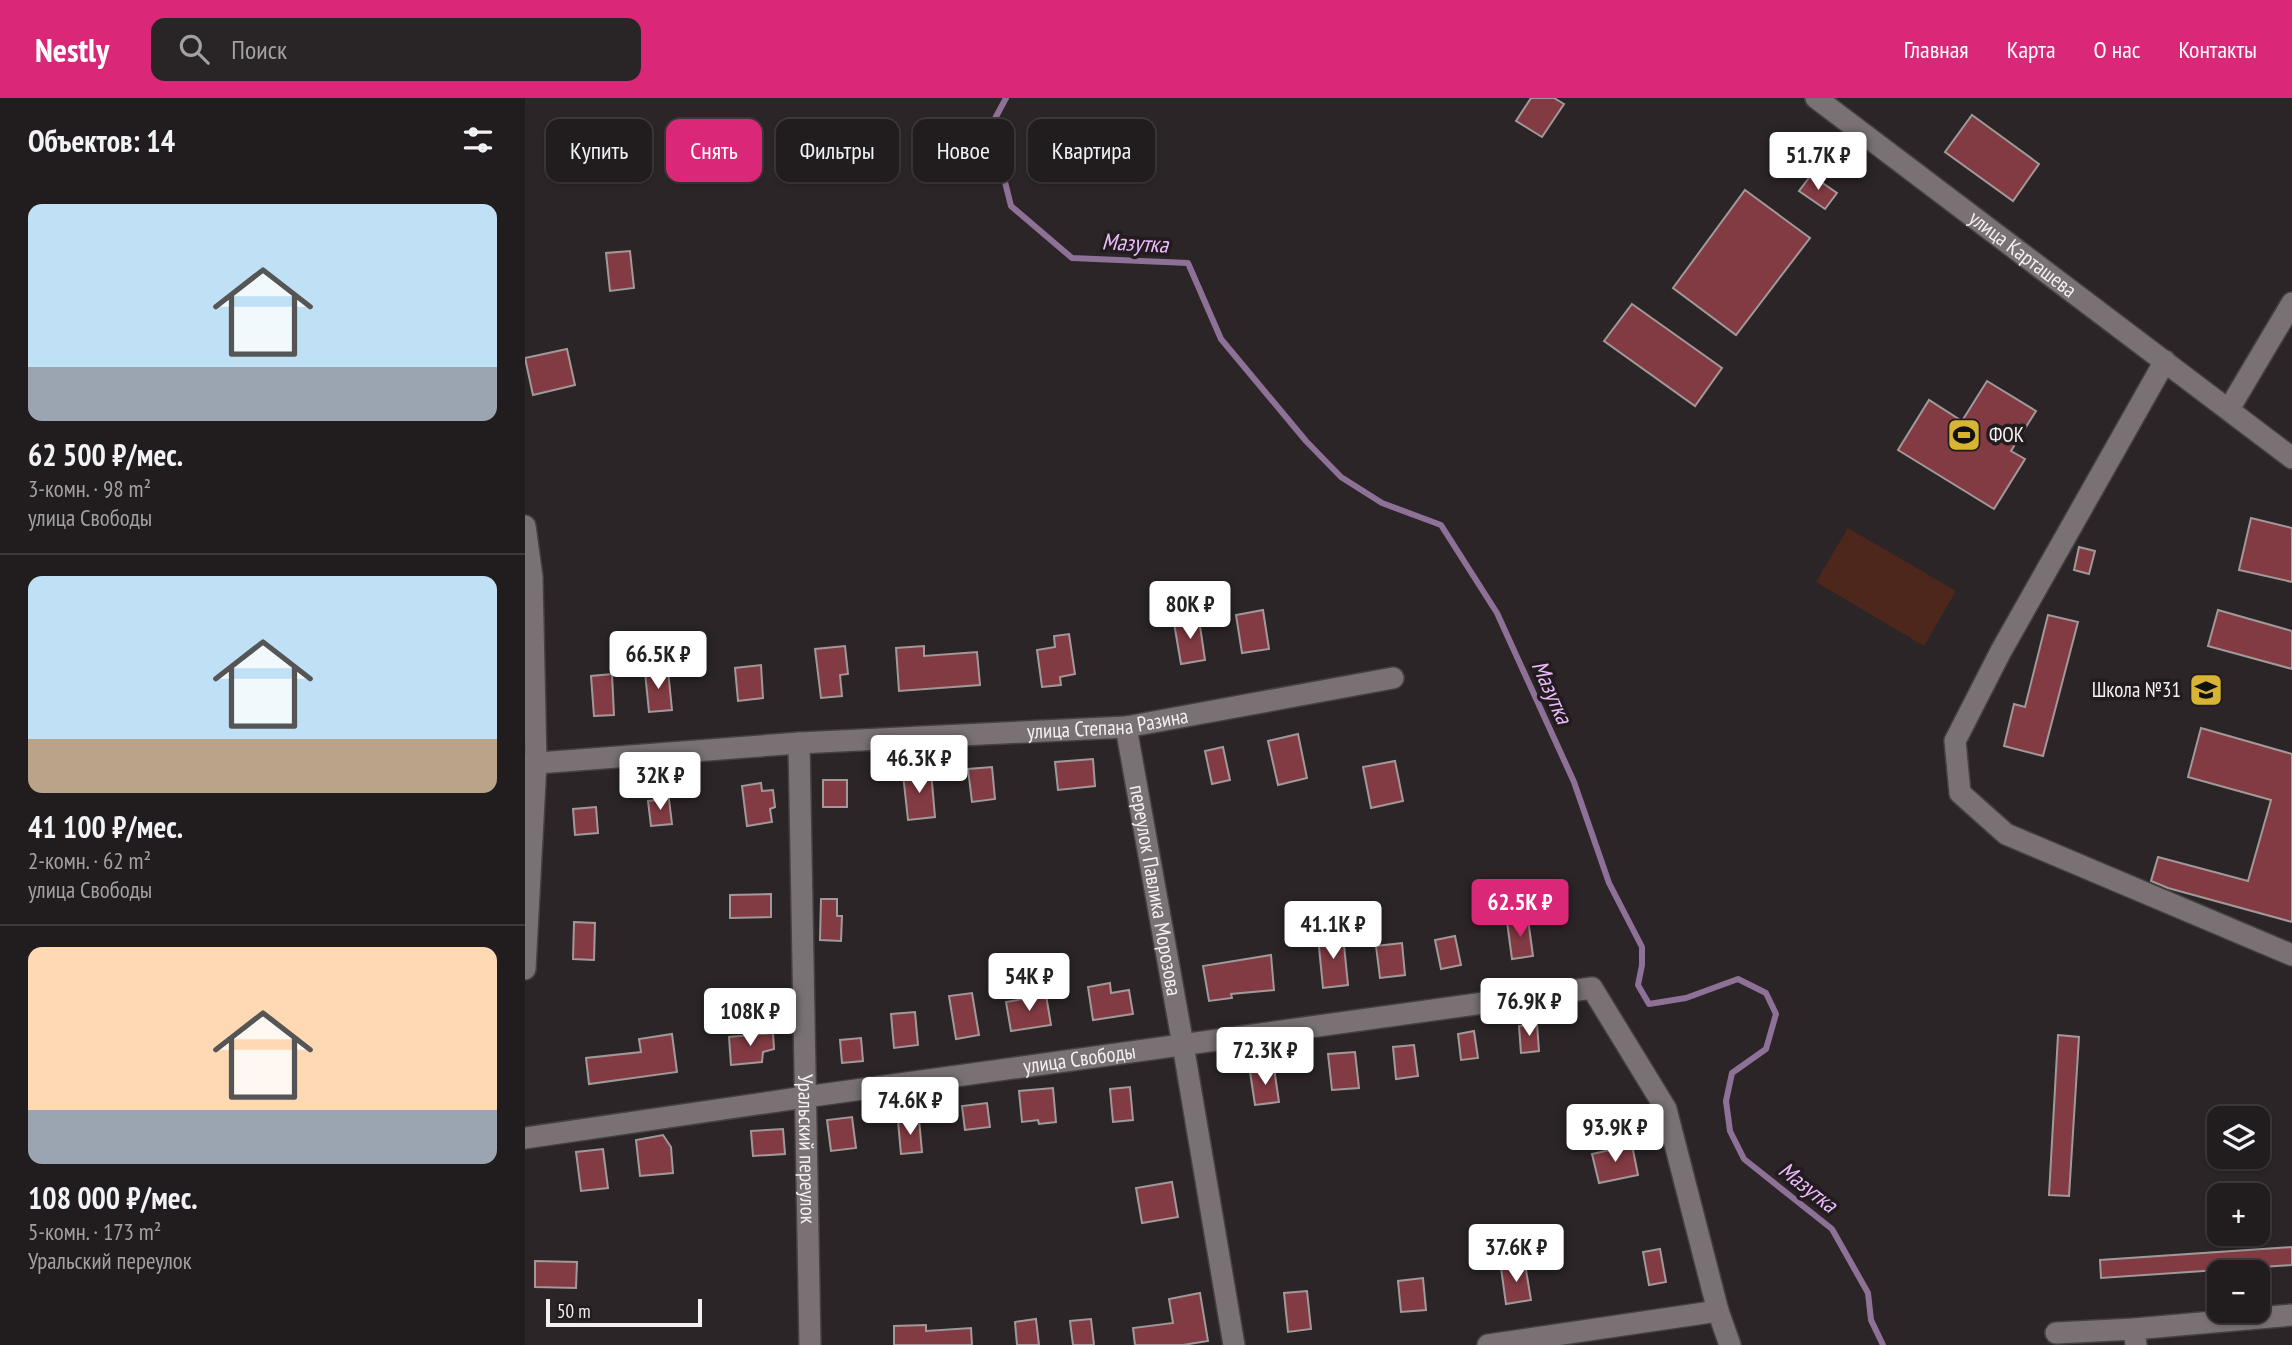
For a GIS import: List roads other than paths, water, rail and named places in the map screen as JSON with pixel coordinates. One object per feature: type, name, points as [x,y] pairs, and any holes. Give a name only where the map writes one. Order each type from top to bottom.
[{"type":"street","name":"улица Карташева","points":[[1816,98],[2292,458]]},
{"type":"street","points":[[2229,409],[2292,303]]},
{"type":"street","points":[[2165,361],[2001,651],[1955,741],[1960,793],[2005,834],[2292,955]]},
{"type":"street","points":[[525,526],[532,577],[525,969]]},
{"type":"street","name":"улица Степана Разина","points":[[530,764],[799,743],[1126,727],[1393,678]]},
{"type":"street","name":"переулок Павлика Морозова","points":[[1126,727],[1184,1045],[1234,1345]]},
{"type":"street","name":"Уральский переулок","points":[[799,743],[810,1345]]},
{"type":"street","name":"улица Свободы","points":[[525,1138],[1592,988],[1666,1109],[1719,1311]]},
{"type":"street","points":[[1488,1345],[1719,1311],[1730,1345]]},
{"type":"street","points":[[2056,1333],[2135,1337],[2292,1315]]},
{"type":"waterway","name":"Мазутка","points":[[1006,98],[991,126],[1011,206],[1072,258],[1188,263],[1221,339],[1306,441],[1341,477],[1382,503],[1441,525],[1497,613],[1574,782],[1609,883],[1642,947],[1638,985],[1649,1004],[1686,998],[1738,979],[1766,993],[1776,1014],[1766,1049],[1732,1073],[1726,1101],[1730,1131],[1744,1159],[1832,1229],[1868,1293],[1871,1320],[1883,1345]]},
{"type":"place","name":"ФОК","points":[[1964,435]]},
{"type":"place","name":"Школа №31","points":[[2206,690]]}]
